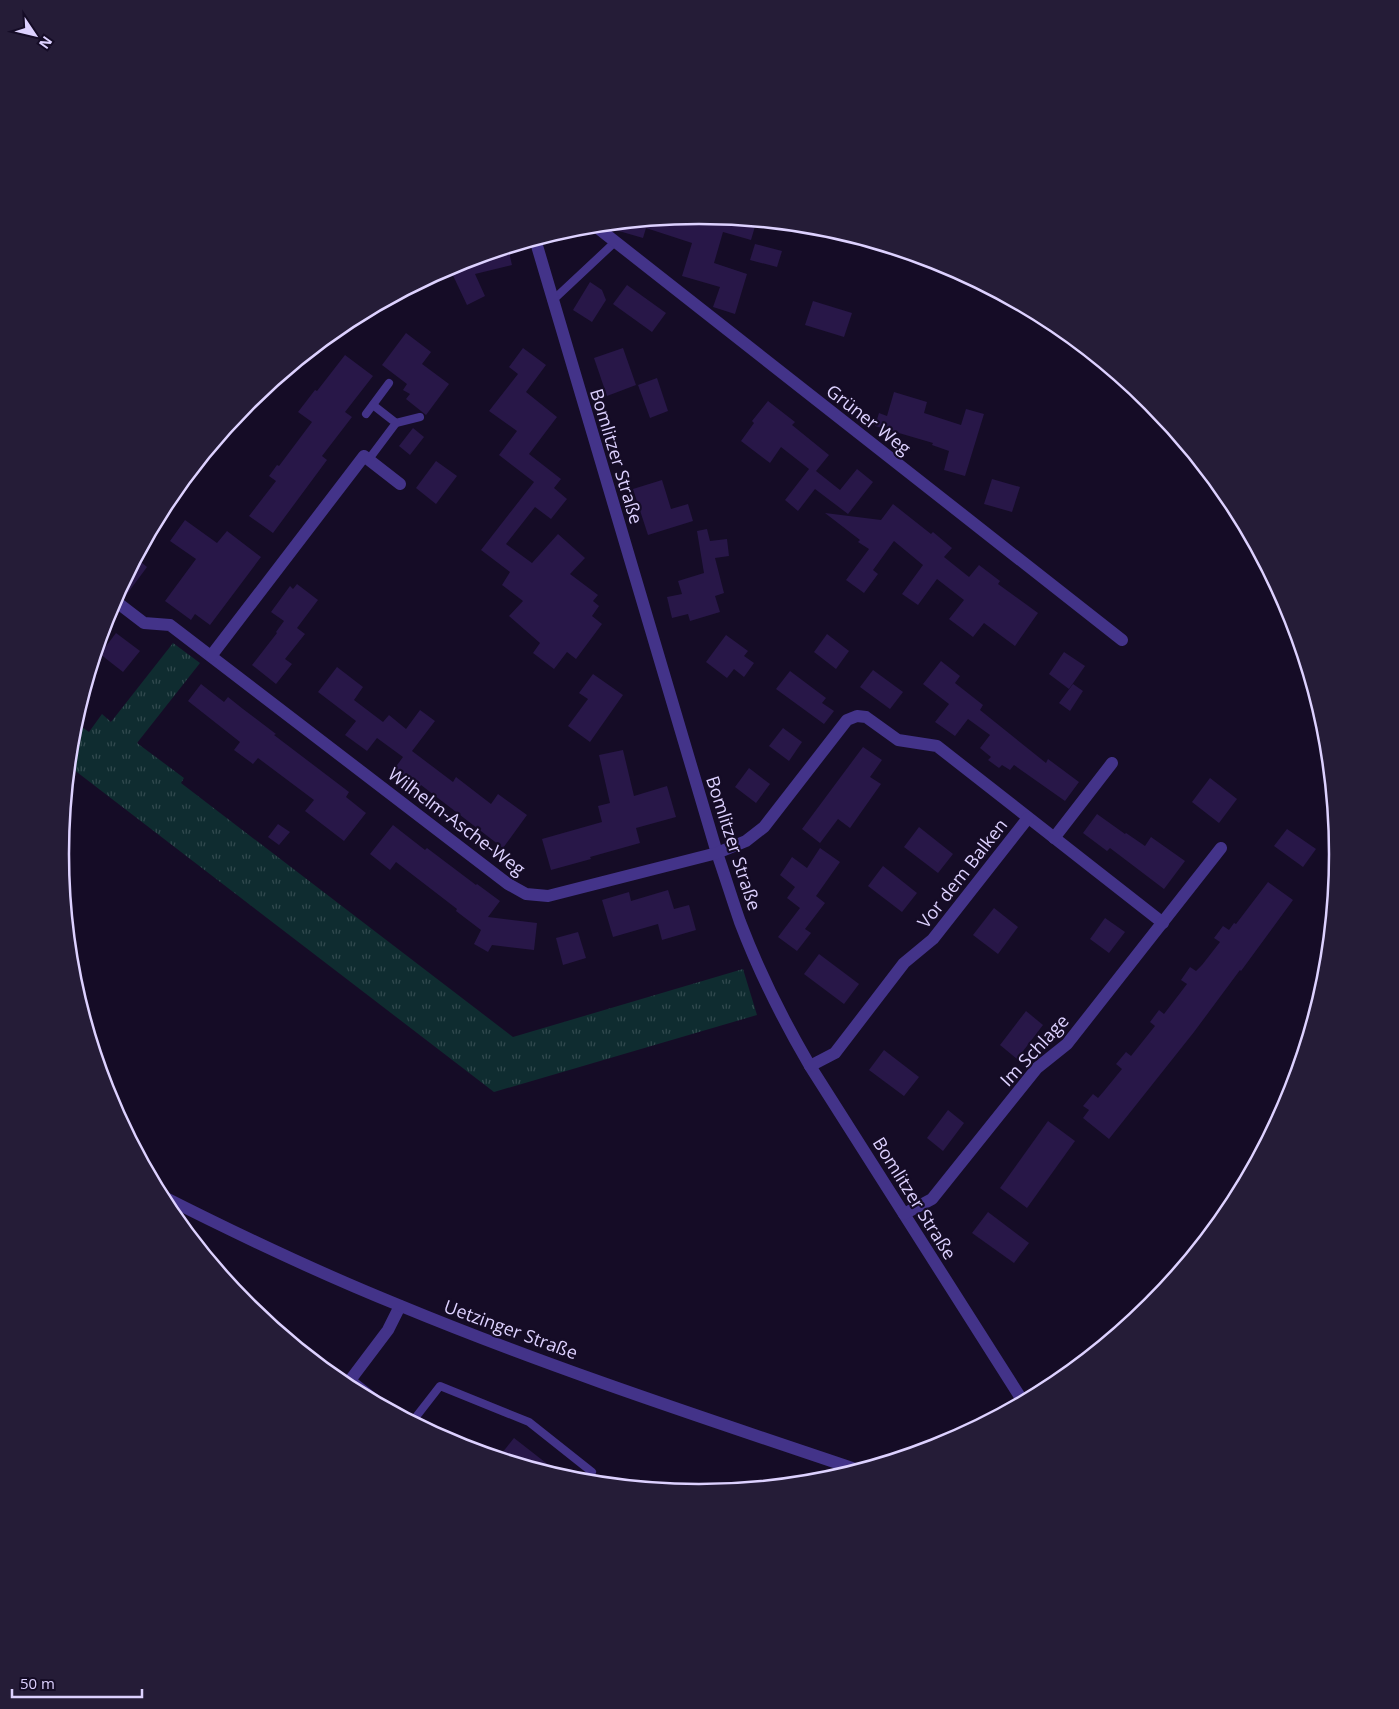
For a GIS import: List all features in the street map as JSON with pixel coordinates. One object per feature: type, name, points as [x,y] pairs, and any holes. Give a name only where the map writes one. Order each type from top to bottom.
[{"type":"street","name":"Grüner Weg","points":[[602,232],[1122,640]]},
{"type":"street","name":"Bomlitzer Straße","points":[[537,245],[717,852],[740,922],[759,968],[788,1028],[810,1066],[1021,1398]]},
{"type":"street","points":[[211,656],[364,456],[400,484]]},
{"type":"street","name":"Wilhelm-Asche-Weg","points":[[121,605],[144,623],[170,625],[508,884],[526,894],[548,896],[717,852]]},
{"type":"street","name":"Vor dem Balken","points":[[717,852],[746,840],[764,827],[848,720],[857,716],[866,717],[898,740],[937,746],[1028,818],[933,939],[904,964],[835,1053],[810,1066]]},
{"type":"street","points":[[1054,838],[1112,763]]},
{"type":"street","points":[[1028,818],[1162,923]]},
{"type":"street","name":"Im Schlage","points":[[904,1214],[932,1199],[1037,1068],[1067,1044],[1221,848]]},
{"type":"street","name":"Uetzinger Straße","points":[[173,1201],[282,1255],[400,1306],[504,1347],[851,1467]]},
{"type":"street","points":[[350,1380],[388,1330],[400,1306]]},
{"type":"lane","points":[[552,300],[615,242]]},
{"type":"lane","points":[[366,414],[389,383]]},
{"type":"lane","points":[[373,405],[396,423]]},
{"type":"lane","points":[[369,460],[396,423],[420,417]]},
{"type":"lane","points":[[416,1417],[440,1386],[528,1422],[592,1472],[589,1475]]},
{"type":"green space","points":[[173,643],[200,663],[137,743],[184,778],[181,783],[513,1037],[743,969],[757,1015],[494,1092],[74,770],[82,727],[89,732],[102,714],[111,722]]},
{"type":"building","points":[[700,224],[755,226],[751,240],[723,232],[714,263],[747,274],[735,314],[713,307],[720,287],[682,276],[692,243],[646,228],[643,238],[614,230],[658,225]]},
{"type":"building","points":[[755,244],[782,251],[777,267],[750,260]]},
{"type":"building","points":[[509,253],[512,265],[475,274],[485,296],[467,305],[453,275]]},
{"type":"building","points":[[590,282],[602,290],[606,300],[592,322],[573,310]]},
{"type":"building","points":[[627,285],[666,313],[652,332],[613,304]]},
{"type":"building","points":[[813,301],[852,313],[844,337],[805,325]]},
{"type":"building","points":[[406,333],[431,352],[422,364],[449,384],[426,415],[406,399],[410,394],[403,390],[407,384],[382,365]]},
{"type":"building","points":[[523,348],[546,365],[526,392],[557,417],[529,454],[561,479],[554,488],[567,499],[551,519],[535,507],[506,544],[532,563],[558,534],[585,558],[570,574],[598,595],[593,601],[599,606],[592,616],[602,624],[576,659],[567,652],[554,669],[533,653],[540,643],[509,616],[523,601],[502,585],[510,572],[481,550],[534,482],[499,455],[517,431],[489,411],[518,374],[509,367]]},
{"type":"building","points":[[623,348],[636,385],[607,396],[594,358]]},
{"type":"building","points":[[345,355],[373,376],[345,412],[352,417],[322,456],[327,460],[273,533],[249,516],[276,481],[269,476],[277,465],[279,466],[312,422],[298,412]]},
{"type":"building","points":[[657,378],[668,411],[650,418],[638,385]]},
{"type":"building","points":[[894,392],[927,402],[924,413],[961,425],[966,409],[984,414],[965,476],[944,470],[949,451],[932,445],[933,443],[875,426],[879,413],[887,416]]},
{"type":"building","points":[[768,401],[795,422],[792,425],[829,455],[816,471],[840,490],[857,469],[873,482],[848,514],[815,489],[798,511],[785,500],[809,469],[781,447],[770,463],[741,441],[754,423],[752,421]]},
{"type":"building","points":[[413,428],[424,437],[410,455],[399,446]]},
{"type":"building","points":[[436,461],[457,476],[436,504],[416,488]]},
{"type":"building","points":[[992,479],[1020,487],[1012,512],[984,504]]},
{"type":"building","points":[[662,480],[671,509],[688,504],[693,521],[648,535],[633,489]]},
{"type":"building","points":[[893,504],[952,548],[944,557],[969,577],[979,565],[1000,581],[998,584],[1038,613],[1015,646],[984,623],[973,637],[949,619],[964,600],[937,579],[918,605],[902,594],[923,565],[894,541],[873,570],[878,574],[864,593],[846,580],[869,549],[858,542],[860,540],[825,513],[881,520]]},
{"type":"building","points":[[185,520],[217,543],[227,531],[261,557],[210,625],[195,614],[191,620],[165,601],[196,559],[170,541]]},
{"type":"building","points":[[707,529],[710,541],[727,539],[729,556],[715,558],[724,593],[715,596],[720,612],[690,621],[688,614],[672,618],[667,597],[682,594],[678,581],[704,573],[697,531]]},
{"type":"building","points":[[141,562],[147,567],[124,598],[134,576]]},
{"type":"building","points":[[297,584],[318,600],[297,628],[305,634],[285,659],[292,664],[276,684],[252,665],[284,621],[271,612],[290,586],[293,589]]},
{"type":"building","points":[[116,633],[140,651],[123,672],[101,655]]},
{"type":"building","points":[[827,634],[849,651],[836,669],[814,652]]},
{"type":"building","points":[[726,635],[748,651],[744,656],[754,663],[744,677],[734,669],[727,678],[706,662]]},
{"type":"building","points":[[1064,652],[1085,666],[1069,689],[1049,674]]},
{"type":"building","points":[[941,661],[960,676],[955,683],[983,705],[980,710],[1046,763],[1048,759],[1079,782],[1065,801],[1014,765],[1010,770],[1002,765],[999,768],[988,760],[991,757],[980,748],[990,735],[968,719],[955,736],[935,722],[949,704],[923,684]]},
{"type":"building","points":[[337,667],[363,687],[354,700],[383,722],[389,715],[406,729],[420,710],[435,721],[412,751],[453,782],[456,777],[491,804],[498,794],[527,815],[503,848],[421,785],[417,791],[392,772],[403,757],[377,738],[367,751],[345,735],[356,721],[318,692]]},
{"type":"building","points":[[873,670],[903,692],[890,709],[860,687]]},
{"type":"building","points":[[790,671],[826,698],[822,703],[834,711],[824,724],[776,689]]},
{"type":"building","points":[[593,674],[623,695],[590,742],[568,726],[588,699],[579,693]]},
{"type":"building","points":[[201,684],[224,702],[228,697],[349,792],[346,797],[366,813],[344,841],[305,811],[314,800],[258,758],[253,764],[234,750],[240,742],[188,701]]},
{"type":"building","points":[[1073,684],[1083,691],[1070,711],[1059,703]]},
{"type":"building","points":[[783,728],[802,742],[789,761],[769,746]]},
{"type":"building","points":[[863,747],[882,760],[870,777],[881,784],[850,828],[838,819],[820,843],[802,829]]},
{"type":"building","points":[[623,750],[634,796],[667,786],[676,817],[636,828],[640,843],[551,870],[542,839],[602,822],[598,806],[610,803],[599,755]]},
{"type":"building","points":[[749,768],[770,784],[756,803],[735,787]]},
{"type":"building","points":[[1210,778],[1237,799],[1219,823],[1192,802]]},
{"type":"building","points":[[1097,814],[1145,846],[1151,837],[1185,861],[1164,889],[1110,848],[1107,851],[1083,833]]},
{"type":"building","points":[[278,824],[290,832],[279,845],[268,837]]},
{"type":"building","points":[[393,825],[425,850],[427,848],[500,901],[488,917],[537,923],[534,950],[492,945],[488,952],[474,944],[481,930],[456,911],[457,909],[396,862],[390,870],[370,854]]},
{"type":"building","points":[[919,827],[953,854],[938,873],[904,847]]},
{"type":"building","points":[[1287,829],[1316,849],[1303,867],[1274,846]]},
{"type":"building","points":[[820,848],[840,862],[816,896],[825,903],[805,929],[811,933],[797,951],[778,937],[800,908],[787,898],[795,887],[780,875],[792,857],[807,868]]},
{"type":"building","points":[[883,866],[917,893],[902,912],[868,886]]},
{"type":"building","points":[[1268,882],[1293,900],[1241,971],[1109,1139],[1083,1118],[1089,1110],[1083,1106],[1093,1094],[1098,1098],[1122,1069],[1116,1064],[1126,1052],[1131,1056],[1155,1026],[1150,1022],[1159,1010],[1164,1014],[1187,984],[1181,980],[1190,967],[1196,971],[1220,942],[1214,938],[1223,926],[1229,930],[1234,923],[1236,924]]},
{"type":"building","points":[[668,890],[674,909],[689,905],[696,930],[662,940],[658,924],[613,937],[602,900],[629,892],[631,901]]},
{"type":"building","points":[[994,908],[1018,927],[998,954],[973,935]]},
{"type":"building","points":[[1105,918],[1125,932],[1109,953],[1090,939]]},
{"type":"building","points":[[578,932],[586,958],[563,965],[556,938]]},
{"type":"building","points":[[819,954],[859,984],[844,1004],[804,974]]},
{"type":"building","points":[[1026,1011],[1043,1025],[1017,1059],[1000,1045]]},
{"type":"building","points":[[884,1050],[919,1077],[904,1096],[869,1070]]},
{"type":"building","points":[[948,1110],[964,1123],[943,1151],[927,1138]]},
{"type":"building","points":[[1048,1121],[1075,1141],[1027,1208],[1000,1188]]},
{"type":"building","points":[[988,1212],[1029,1243],[1014,1263],[972,1233]]},
{"type":"building","points":[[514,1438],[552,1468],[536,1464],[502,1453]]}]
